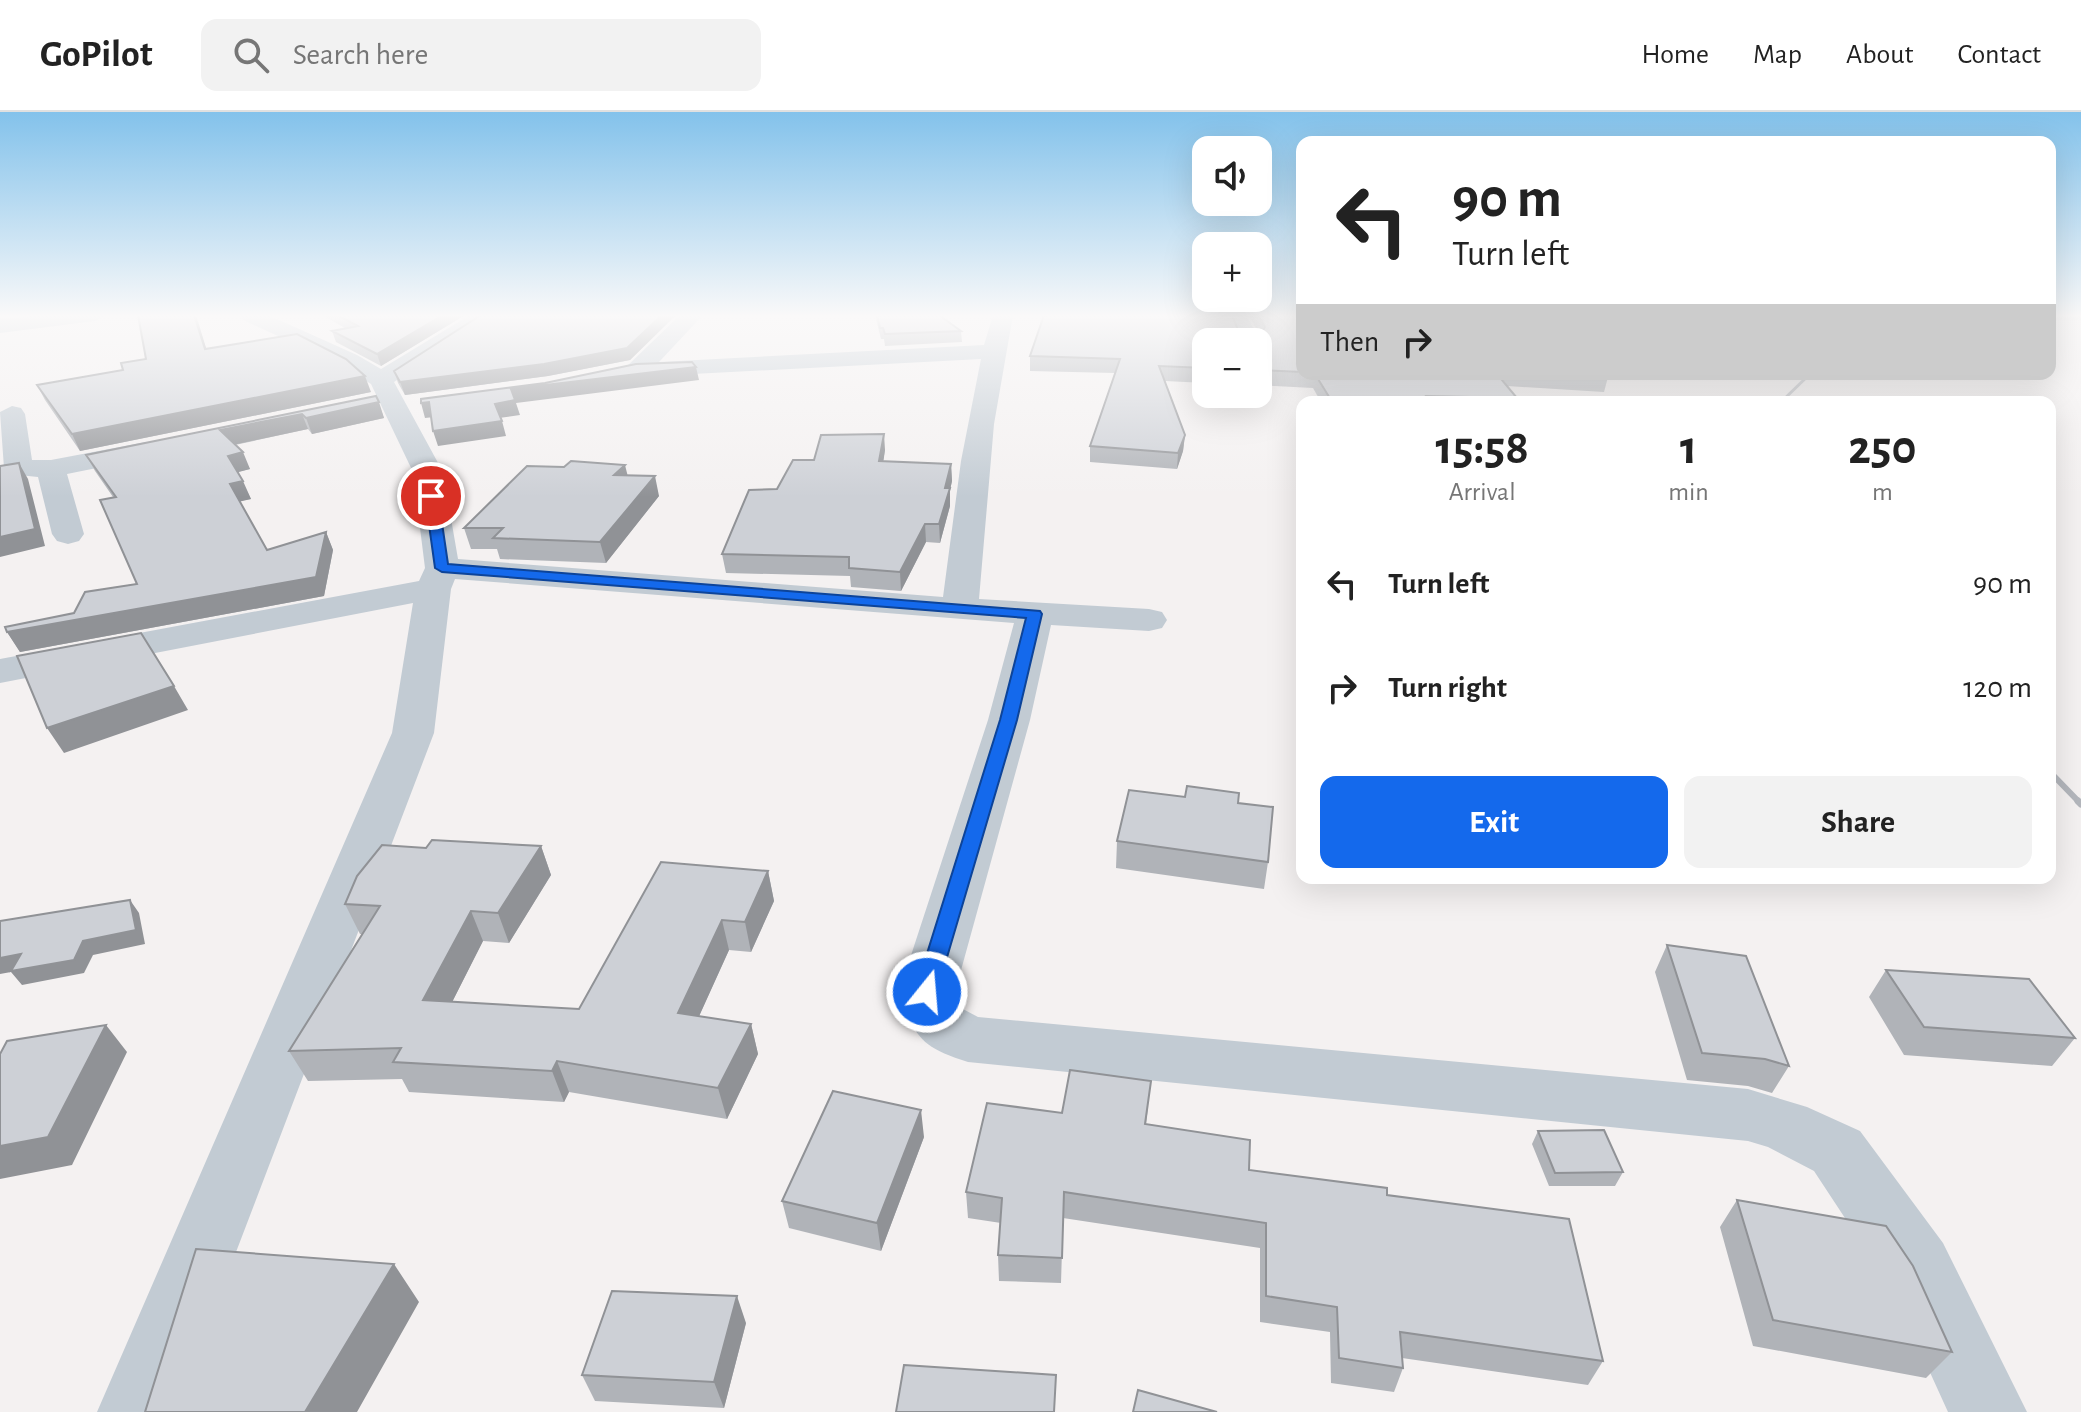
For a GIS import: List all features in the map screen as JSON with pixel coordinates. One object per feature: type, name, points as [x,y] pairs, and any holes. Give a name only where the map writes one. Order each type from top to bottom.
[{"type":"street","points":[[136,1412],[413,733],[437,578],[428,472],[391,399],[366,376]]},
{"type":"street","points":[[391,399],[417,376]]},
{"type":"street","points":[[960,609],[969,511],[989,376]]},
{"type":"street","points":[[12,414],[19,468],[51,469],[175,444]]},
{"type":"street","points":[[51,469],[68,534]]},
{"type":"street","points":[[0,671],[437,578],[1149,620]]},
{"type":"street","points":[[1035,614],[1009,720],[927,992],[938,1022],[968,1039],[1748,1115],[1785,1126],[1837,1151],[1918,1267],[1988,1412]]},
{"type":"building","points":[[91,376],[365,376],[72,434],[37,385]]},
{"type":"building","points":[[397,376],[451,376],[400,382]]},
{"type":"building","points":[[580,376],[623,376],[511,389],[515,400],[495,404],[502,421],[433,431],[429,402],[421,403],[421,399]]},
{"type":"building","points":[[1114,376],[1163,376],[1185,435],[1178,453],[1090,446]]},
{"type":"building","points":[[1319,380],[1502,380],[1515,396],[1426,396],[1329,396]]},
{"type":"building","points":[[376,396],[379,402],[306,418],[302,414],[220,430],[243,452],[228,456],[243,481],[230,484],[267,550],[326,532],[316,577],[7,632],[5,627],[74,613],[85,592],[137,584],[100,500],[116,497],[86,455]]},
{"type":"building","points":[[884,434],[879,461],[951,464],[945,488],[950,488],[939,524],[925,524],[900,572],[849,568],[849,557],[722,554],[749,490],[777,489],[793,460],[814,460],[821,435]]},
{"type":"building","points":[[571,461],[625,465],[614,475],[655,476],[600,542],[493,538],[503,528],[464,528],[527,466],[564,467]]},
{"type":"building","points":[[19,463],[35,529],[0,537],[0,466]]},
{"type":"building","points":[[141,633],[174,686],[47,728],[17,656]]},
{"type":"building","points":[[1187,786],[1239,793],[1238,803],[1273,807],[1268,862],[1117,841],[1129,790],[1185,797]]},
{"type":"building","points":[[432,840],[541,846],[498,913],[471,911],[423,1000],[579,1009],[661,862],[768,871],[745,922],[722,920],[678,1013],[751,1024],[718,1088],[557,1061],[552,1071],[393,1062],[401,1048],[289,1051],[380,906],[345,904],[357,876],[382,845],[426,848]]},
{"type":"building","points":[[130,900],[136,930],[83,941],[74,960],[11,971],[21,954],[0,958],[0,921]]},
{"type":"building","points":[[1667,945],[1746,956],[1789,1066],[1765,1059],[1702,1053]]},
{"type":"building","points":[[1886,970],[2029,979],[2075,1038],[1924,1027]]},
{"type":"building","points":[[106,1025],[48,1137],[0,1146],[0,1054],[7,1041]]},
{"type":"building","points":[[1070,1070],[1151,1081],[1145,1124],[1250,1140],[1249,1170],[1387,1188],[1387,1195],[1569,1219],[1603,1361],[1400,1332],[1403,1368],[1339,1358],[1337,1307],[1266,1296],[1266,1223],[1064,1192],[1062,1258],[998,1255],[1002,1198],[966,1192],[987,1103],[1062,1113]]},
{"type":"building","points":[[833,1091],[921,1110],[877,1223],[782,1201]]},
{"type":"building","points":[[1604,1130],[1623,1172],[1555,1173],[1538,1131]]},
{"type":"building","points":[[1737,1200],[1886,1226],[1913,1266],[1952,1352],[1773,1320]]},
{"type":"building","points":[[196,1249],[394,1264],[305,1412],[145,1412]]},
{"type":"building","points":[[612,1291],[737,1296],[714,1382],[582,1375]]},
{"type":"building","points":[[904,1365],[1056,1375],[1054,1412],[896,1412]]},
{"type":"building","points":[[1138,1390],[1217,1412],[1133,1412]]},
{"type":"railway","points":[[1787,396],[1804,380]]},
{"type":"railway","points":[[2056,778],[2080,803]]},
{"type":"route","points":[[431,496],[442,568],[1035,614],[1009,720],[927,992]]}]
